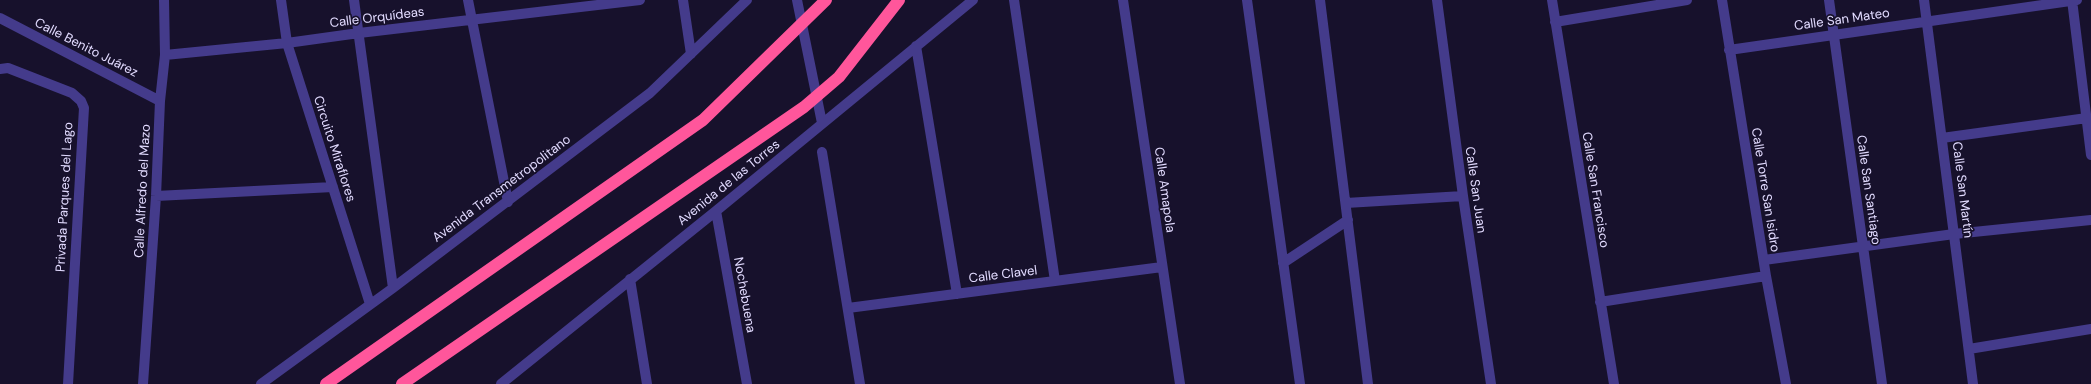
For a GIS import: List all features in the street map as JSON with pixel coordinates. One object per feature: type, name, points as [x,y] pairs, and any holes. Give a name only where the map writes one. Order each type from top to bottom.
[{"type":"highway","points":[[326,384],[703,120],[794,33],[826,0]]},
{"type":"highway","points":[[402,384],[804,107],[838,77],[899,0]]},
{"type":"street","name":"Calle Alfredo del Mazo","points":[[143,384],[156,196],[160,101],[165,55],[164,0]]},
{"type":"street","name":"Circuito Miraflores","points":[[281,0],[287,43],[370,304]]},
{"type":"street","points":[[354,0],[394,288]]},
{"type":"street","points":[[468,0],[508,202]]},
{"type":"street","name":"Calle Orquídeas","points":[[165,55],[287,43],[471,20],[579,4],[640,0]]},
{"type":"street","points":[[682,0],[691,54]]},
{"type":"street","name":"Avenida Transmetropolitano","points":[[261,384],[394,288],[650,94],[747,0]]},
{"type":"street","points":[[797,0],[822,123]]},
{"type":"street","name":"Avenida de las Torres","points":[[501,384],[716,211],[973,0]]},
{"type":"street","points":[[1014,0],[1054,281]]},
{"type":"street","name":"Calle Amapola","points":[[1123,0],[1180,384]]},
{"type":"street","points":[[1247,0],[1300,384]]},
{"type":"street","points":[[1320,0],[1368,384]]},
{"type":"street","name":"Calle San Juan","points":[[1437,0],[1463,196],[1491,384]]},
{"type":"street","name":"Calle San Francisco","points":[[1552,0],[1614,384]]},
{"type":"street","points":[[1555,22],[1687,0]]},
{"type":"street","name":"Calle Torre San Isidro","points":[[1722,0],[1766,276],[1786,384]]},
{"type":"street","name":"Calle San Santiago","points":[[1829,0],[1882,384]]},
{"type":"street","name":"Calle San Martín","points":[[1924,0],[1973,384]]},
{"type":"street","points":[[2074,0],[2091,155]]},
{"type":"street","name":"Calle San Mateo","points":[[1729,50],[2074,0]]},
{"type":"street","name":"Calle Benito Juárez","points":[[0,18],[160,101]]},
{"type":"street","points":[[916,46],[957,294]]},
{"type":"street","name":"Privada Parques del Lago","points":[[0,69],[8,68],[72,93],[81,101],[84,108],[68,384]]},
{"type":"street","points":[[1942,138],[2087,118]]},
{"type":"street","points":[[822,152],[860,384]]},
{"type":"street","points":[[156,196],[333,187]]},
{"type":"street","points":[[1346,203],[1463,196]]},
{"type":"street","name":"Nochebuena","points":[[716,211],[747,384]]},
{"type":"street","points":[[1283,263],[1348,220]]},
{"type":"street","points":[[1764,260],[1862,245],[2091,220]]},
{"type":"street","name":"Calle Clavel","points":[[848,308],[1162,267]]},
{"type":"street","points":[[1600,302],[1766,276]]},
{"type":"street","points":[[630,279],[647,384]]},
{"type":"street","points":[[1969,349],[2091,329]]}]
